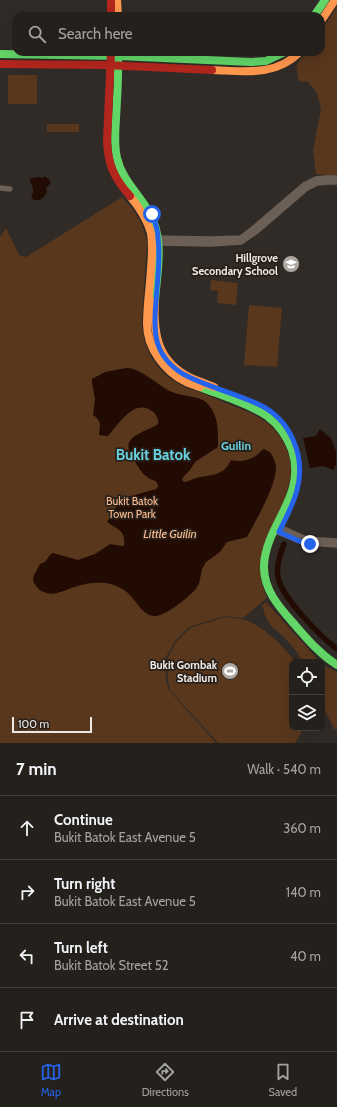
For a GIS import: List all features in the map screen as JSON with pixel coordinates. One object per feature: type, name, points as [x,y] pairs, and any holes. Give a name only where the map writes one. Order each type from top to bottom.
[{"type":"street","points":[[111,0],[111,12]]},
{"type":"street","points":[[117,0],[118,12]]},
{"type":"street","points":[[317,12],[325,0]]},
{"type":"street","points":[[325,15],[335,0]]},
{"type":"street","points":[[0,54],[12,54]]},
{"type":"street","points":[[114,56],[116,155],[124,177],[146,205],[152,214],[156,225],[147,325],[154,352],[171,373],[186,382],[253,408],[272,419],[286,436],[293,452],[295,467],[293,487],[272,548],[270,558],[270,576],[275,592],[280,601],[320,647],[337,660]]},
{"type":"street","points":[[148,56],[251,62],[266,60],[276,56]]},
{"type":"street","points":[[0,64],[114,65],[256,72],[270,70],[281,66],[296,56]]},
{"type":"street","points":[[155,240],[240,238],[254,228],[304,184],[316,179],[337,178]]},
{"type":"street","points":[[155,240],[210,244],[241,242],[257,231],[307,188],[317,183],[337,182]]},
{"type":"street","points":[[0,188],[10,189]]},
{"type":"street","points":[[278,529],[311,540],[337,541]]},
{"type":"street","points":[[278,529],[305,543],[337,545]]},
{"type":"street","points":[[278,529],[267,549],[265,560],[265,576],[268,587],[275,602],[282,611],[318,651],[337,665]]},
{"type":"green space","points":[[337,7],[337,176],[316,174],[313,151],[321,109],[317,93],[308,82],[299,81],[296,66],[303,56],[325,56],[325,25]]},
{"type":"green space","points":[[8,75],[37,75],[37,104],[8,104]]},
{"type":"green space","points":[[47,124],[79,124],[79,132],[47,132]]},
{"type":"green space","name":"Bukit Batok Town Park","points":[[122,197],[139,218],[146,237],[147,244],[142,327],[146,346],[155,363],[161,371],[180,384],[247,411],[260,418],[276,431],[287,449],[291,473],[289,484],[286,496],[268,539],[261,569],[262,580],[267,598],[243,618],[226,616],[189,627],[175,641],[165,659],[166,681],[169,690],[216,743],[0,743],[0,237],[6,228],[19,255],[26,257]]},
{"type":"green space","points":[[211,280],[238,283],[236,305],[217,303],[218,291],[210,290]]},
{"type":"green space","points":[[249,305],[282,308],[277,367],[244,365]]},
{"type":"green space","points":[[266,602],[317,659],[300,659],[296,651],[285,638],[272,627],[266,618],[262,605]]},
{"type":"green space","name":"Bukit Gombak Stadium","points":[[226,617],[242,619],[249,621],[264,630],[279,643],[292,659],[289,659],[289,731],[302,731],[295,743],[218,743],[170,690],[167,659],[176,642],[190,628]]},
{"type":"green space","points":[[325,666],[337,672],[337,730],[334,729],[325,710]]},
{"type":"water","points":[[44,176],[48,178],[51,184],[46,187],[46,194],[40,200],[35,200],[31,198],[33,190],[29,179],[38,177],[43,178]]},
{"type":"water","name":"Little Guilin","points":[[126,368],[137,370],[176,394],[201,399],[209,405],[215,415],[218,447],[195,462],[183,477],[182,480],[184,482],[221,472],[231,460],[240,461],[248,459],[264,449],[270,452],[276,466],[270,492],[247,537],[227,542],[220,552],[206,562],[202,569],[199,584],[195,590],[182,602],[170,610],[155,616],[147,614],[133,598],[121,588],[112,584],[88,583],[50,594],[40,590],[33,581],[34,575],[40,564],[45,562],[53,553],[78,560],[95,554],[110,544],[124,546],[124,537],[122,533],[107,522],[121,499],[156,489],[158,487],[156,481],[145,476],[130,452],[128,446],[130,441],[139,433],[158,424],[158,418],[155,414],[145,408],[133,410],[127,414],[108,436],[99,435],[99,421],[93,415],[95,399],[92,379],[105,372]]},
{"type":"water","points":[[320,429],[331,438],[336,451],[336,465],[333,470],[323,466],[310,468],[303,438],[316,436]]},
{"type":"waterway","points":[[284,544],[278,565],[278,577],[286,595],[321,636],[337,649]]},
{"type":"traffic: fast","points":[[317,12],[325,0]]},
{"type":"traffic: fast","points":[[0,54],[12,54]]},
{"type":"traffic: fast","points":[[118,56],[115,134],[116,153],[119,166],[149,212],[157,233],[159,256],[155,301]]},
{"type":"traffic: fast","points":[[118,56],[251,62],[266,61],[277,56]]},
{"type":"traffic: fast","points":[[200,387],[244,404],[267,416],[278,427],[290,445],[295,466],[294,482],[290,496],[266,550],[264,574],[269,590],[284,612],[314,646],[337,665]]},
{"type":"traffic: slow","points":[[117,0],[118,12]]},
{"type":"traffic: slow","points":[[325,15],[335,0]]},
{"type":"traffic: slow","points":[[212,70],[259,71],[280,66],[295,56]]},
{"type":"traffic: slow","points":[[130,196],[137,204],[151,233],[152,256],[147,310],[147,324],[150,342],[164,366],[178,378],[200,387]]},
{"type":"traffic: slow","points":[[155,301],[155,325],[160,346],[165,356],[171,364],[191,378],[214,387]]},
{"type":"traffic: jam","points":[[111,0],[111,12]]},
{"type":"traffic: jam","points":[[111,56],[107,141],[108,150],[110,164],[113,171],[130,196]]},
{"type":"traffic: jam","points":[[0,64],[106,65],[212,70]]},
{"type":"place","name":"Hillgrove Secondary School","points":[[291,264]]},
{"type":"place","name":"Bukit Gombak Stadium","points":[[230,671]]},
{"type":"district","name":"Guilin","points":[[236,445]]},
{"type":"district","name":"Bukit Batok","points":[[153,455]]},
{"type":"route","points":[[152,214],[156,225],[159,252],[154,322],[158,346],[168,362],[175,369],[192,378],[260,405],[273,414],[286,427],[295,443],[297,450],[299,462],[299,481],[295,497],[279,532],[310,544]]}]
